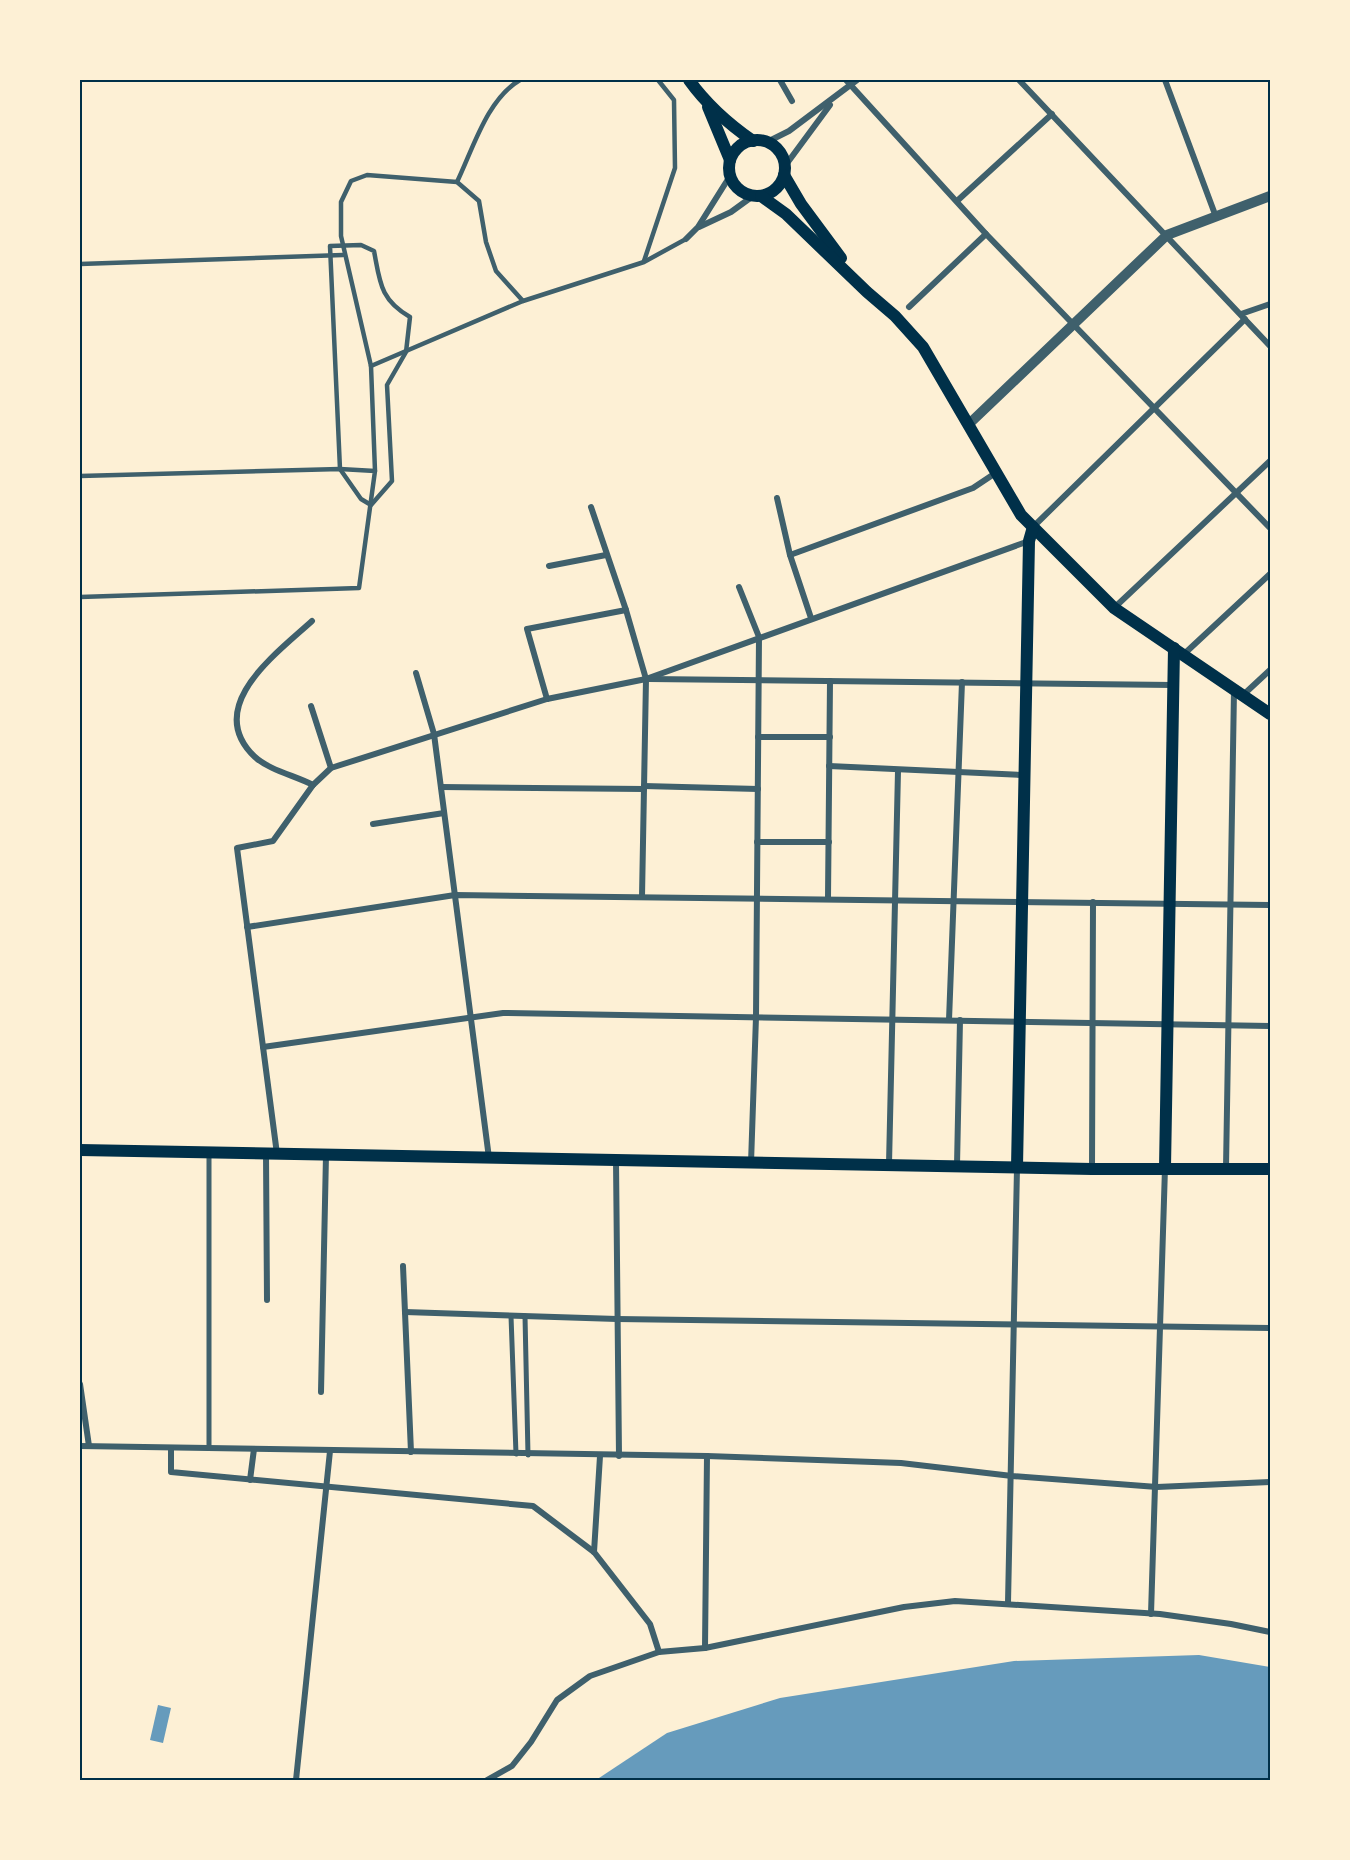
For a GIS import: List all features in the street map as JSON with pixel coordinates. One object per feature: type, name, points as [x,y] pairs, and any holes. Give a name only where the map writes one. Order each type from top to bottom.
[{"type":"main road","points":[[689,80],[706,103],[732,127],[753,141]]},
{"type":"main road","points":[[706,103],[730,160],[730,176],[738,189],[757,196],[786,214],[895,316],[923,347],[970,423],[1021,515],[1114,608],[1270,714]]},
{"type":"main road","points":[[730,160],[739,147],[753,141],[767,142],[779,152],[784,171],[801,204],[867,292]]},
{"type":"main road","points":[[757,196],[776,189],[784,171]]},
{"type":"main road","points":[[1017,1167],[1029,541],[1033,527]]},
{"type":"main road","points":[[1166,1168],[1166,1024],[1173,685],[1179,651]]},
{"type":"main road","points":[[80,1150],[1092,1169],[1270,1169]]},
{"type":"street","points":[[780,80],[792,101]]},
{"type":"street","points":[[1019,80],[1270,346]]},
{"type":"street","points":[[1165,80],[1216,217]]},
{"type":"street","points":[[784,171],[837,97],[852,81],[986,234],[1075,323],[1270,528]]},
{"type":"street","points":[[767,142],[789,131],[837,97]]},
{"type":"street","points":[[957,201],[1052,114]]},
{"type":"street","points":[[686,239],[698,227],[730,176]]},
{"type":"street","points":[[698,227],[731,212],[757,196]]},
{"type":"street","points":[[970,423],[1167,235],[1270,196]]},
{"type":"street","points":[[909,307],[986,234]]},
{"type":"street","points":[[1033,527],[1243,317],[1270,303]]},
{"type":"street","points":[[1114,608],[1270,461]]},
{"type":"street","points":[[790,555],[973,488],[997,472]]},
{"type":"street","points":[[777,498],[790,555],[811,618]]},
{"type":"street","points":[[591,507],[627,610],[646,679],[642,897]]},
{"type":"street","points":[[267,1300],[271,1154],[263,1047],[237,848],[273,841],[313,785],[331,768],[547,699],[646,679],[1029,541]]},
{"type":"street","points":[[549,566],[606,555]]},
{"type":"street","points":[[1179,651],[1270,574]]},
{"type":"street","points":[[739,587],[759,638],[756,1017],[751,1163]]},
{"type":"street","points":[[547,699],[527,628],[627,610]]},
{"type":"street","points":[[312,621],[251,680],[241,694],[237,711],[241,736],[256,758],[313,785]]},
{"type":"street","points":[[1226,1168],[1230,905],[1238,694],[1270,670]]},
{"type":"street","points":[[416,673],[434,734],[489,1158]]},
{"type":"street","points":[[646,679],[1173,685]]},
{"type":"street","points":[[828,899],[830,681]]},
{"type":"street","points":[[949,1020],[962,682]]},
{"type":"street","points":[[311,706],[331,768]]},
{"type":"street","points":[[758,737],[830,736]]},
{"type":"street","points":[[829,766],[898,771],[1024,775]]},
{"type":"street","points":[[889,1164],[898,771]]},
{"type":"street","points":[[441,787],[758,789]]},
{"type":"street","points":[[373,824],[444,813]]},
{"type":"street","points":[[757,842],[829,842]]},
{"type":"street","points":[[247,927],[455,895],[1270,905]]},
{"type":"street","points":[[1092,1169],[1093,902]]},
{"type":"street","points":[[263,1047],[502,1013],[1270,1026]]},
{"type":"street","points":[[957,1165],[960,1020]]},
{"type":"street","points":[[209,1153],[209,1448]]},
{"type":"street","points":[[321,1392],[326,1155]]},
{"type":"street","points":[[616,1161],[619,1456]]},
{"type":"street","points":[[1008,1603],[1017,1167]]},
{"type":"street","points":[[1151,1614],[1166,1168]]},
{"type":"street","points":[[403,1266],[411,1452]]},
{"type":"street","points":[[405,1312],[617,1319],[1270,1328]]},
{"type":"street","points":[[511,1316],[516,1454]]},
{"type":"street","points":[[525,1316],[528,1455]]},
{"type":"street","points":[[80,1384],[82,1411],[89,1446]]},
{"type":"street","points":[[80,1446],[528,1455],[707,1456],[901,1463],[1012,1476],[1157,1487],[1270,1482]]},
{"type":"street","points":[[171,1448],[171,1473],[533,1506],[594,1552],[650,1624],[659,1652]]},
{"type":"street","points":[[250,1480],[254,1449]]},
{"type":"street","points":[[296,1780],[328,1488],[330,1451]]},
{"type":"street","points":[[594,1552],[600,1456]]},
{"type":"street","points":[[705,1648],[707,1456]]},
{"type":"street","points":[[487,1780],[512,1766],[531,1742],[557,1700],[590,1676],[659,1652],[705,1648],[904,1607],[955,1601],[1151,1614],[1231,1624],[1270,1632]]},
{"type":"lane","points":[[457,182],[493,108],[510,85],[520,80]]},
{"type":"lane","points":[[644,262],[675,168],[674,100],[658,80]]},
{"type":"lane","points":[[80,597],[359,588],[375,471],[371,366],[342,246],[341,202],[351,181],[367,175],[457,182],[479,201],[486,242],[495,271],[523,301]]},
{"type":"lane","points":[[371,366],[523,301],[644,262],[686,239]]},
{"type":"lane","points":[[361,245],[374,251],[383,293],[398,310],[411,317],[406,352],[387,385],[392,481],[371,505],[361,500],[340,469],[330,246],[361,245]]},
{"type":"lane","points":[[80,264],[343,255]]},
{"type":"lane","points":[[80,476],[340,469],[375,471]]},
{"type":"water","points":[[1199,1655],[1270,1667],[1270,1780],[596,1780],[667,1733],[780,1698],[1014,1661]]},
{"type":"water","points":[[158,1705],[171,1708],[163,1743],[150,1740]]}]
